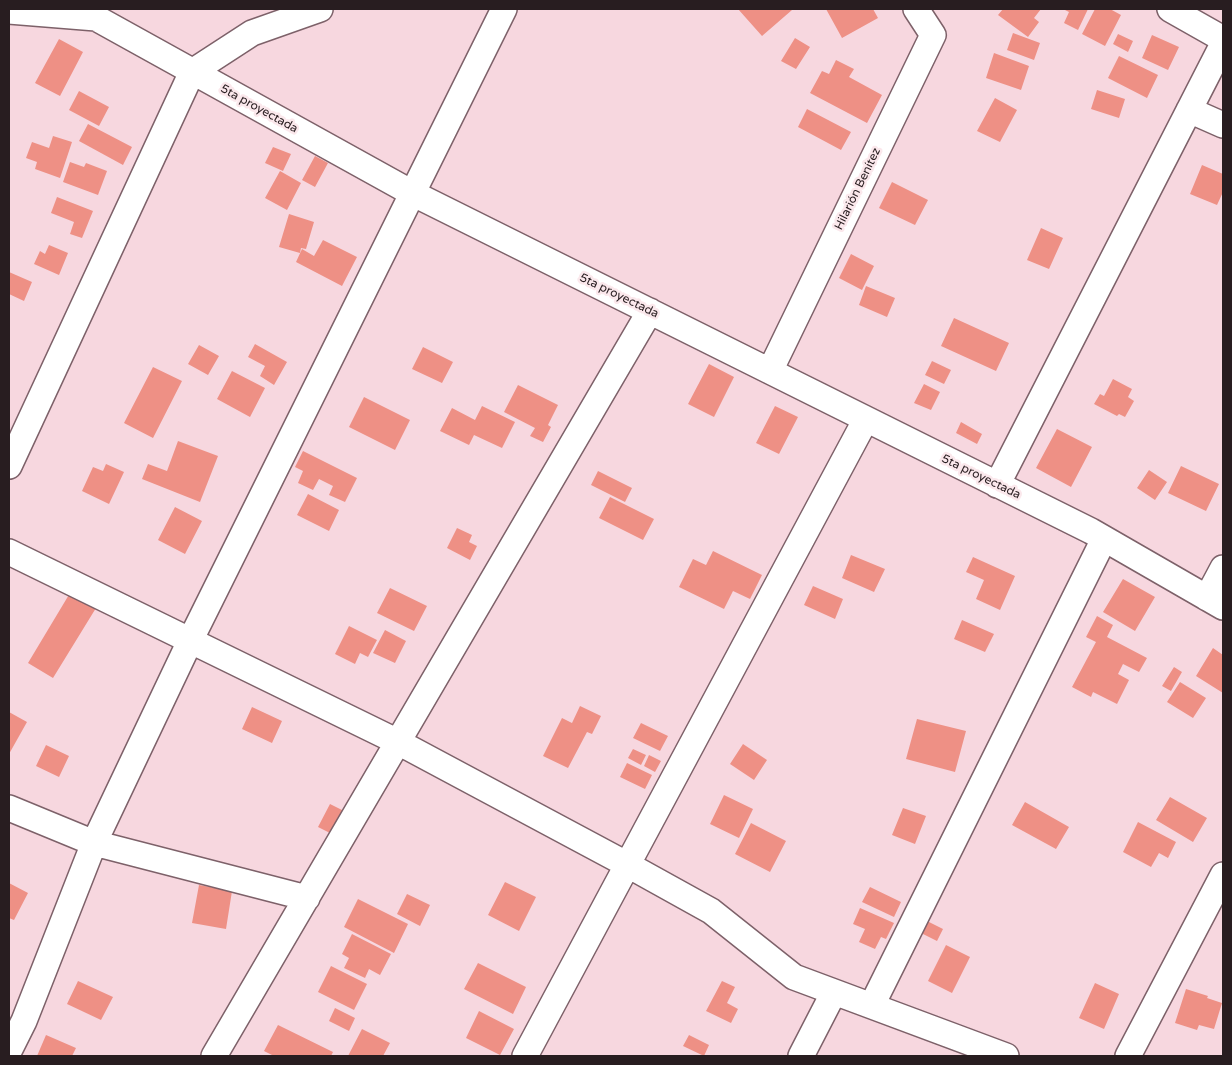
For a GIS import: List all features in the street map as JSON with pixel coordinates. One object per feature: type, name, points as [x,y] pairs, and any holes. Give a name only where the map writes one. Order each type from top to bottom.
[{"type":"street","points":[[9,466],[192,72],[252,33],[320,9]]},
{"type":"street","points":[[9,1051],[24,1021],[94,843],[191,639],[504,9]]},
{"type":"street","name":"Hilarión Benítez","points":[[770,371],[933,35],[916,9]]},
{"type":"street","points":[[1170,9],[1223,39]]},
{"type":"street","name":"5ta proyectada","points":[[9,11],[94,13],[192,72],[412,193],[998,485],[1104,539],[1215,602]]},
{"type":"street","points":[[998,485],[1223,44]]},
{"type":"street","points":[[1190,110],[1223,125]]},
{"type":"street","points":[[214,1056],[650,311]]},
{"type":"street","points":[[525,1056],[866,419]]},
{"type":"street","points":[[872,1005],[1104,539]]},
{"type":"street","points":[[9,552],[191,639],[398,742],[628,866],[711,911],[794,977],[1006,1056]]},
{"type":"street","points":[[1215,602],[1223,568]]},
{"type":"street","points":[[9,808],[94,843],[307,898]]},
{"type":"street","points":[[1128,1056],[1223,875]]},
{"type":"street","points":[[801,1056],[834,992]]},
{"type":"building","points":[[738,9],[791,9],[792,10],[762,36]]},
{"type":"building","points":[[826,9],[873,9],[878,18],[842,38]]},
{"type":"building","points":[[1003,9],[1041,9],[1034,18],[1039,22],[1028,37],[998,15]]},
{"type":"building","points":[[1063,9],[1088,9],[1078,30],[1064,23],[1069,12]]},
{"type":"building","points":[[1095,9],[1110,9],[1121,15],[1105,46],[1082,34]]},
{"type":"building","points":[[1013,33],[1040,43],[1034,60],[1007,50]]},
{"type":"building","points":[[1118,34],[1133,41],[1128,52],[1113,44]]},
{"type":"building","points":[[1152,35],[1179,47],[1168,70],[1142,58]]},
{"type":"building","points":[[795,38],[810,47],[796,69],[781,61]]},
{"type":"building","points":[[59,39],[83,52],[60,96],[35,83]]},
{"type":"building","points":[[994,53],[1029,66],[1021,90],[986,78]]},
{"type":"building","points":[[1119,56],[1158,75],[1147,98],[1108,78]]},
{"type":"building","points":[[836,60],[854,69],[849,77],[882,95],[867,123],[810,93],[822,71],[829,74]]},
{"type":"building","points":[[1097,90],[1125,99],[1119,118],[1091,109]]},
{"type":"building","points":[[79,91],[109,107],[99,126],[69,110]]},
{"type":"building","points":[[995,98],[1017,110],[1000,142],[977,131]]},
{"type":"building","points":[[807,109],[851,132],[841,150],[798,127]]},
{"type":"building","points":[[88,124],[132,147],[123,165],[79,141]]},
{"type":"building","points":[[53,136],[72,142],[60,178],[35,169],[37,162],[26,158],[32,142],[49,148]]},
{"type":"building","points":[[273,147],[291,154],[283,171],[265,163]]},
{"type":"building","points":[[315,156],[328,163],[315,187],[302,180]]},
{"type":"building","points":[[70,162],[84,167],[86,163],[107,171],[98,195],[63,182]]},
{"type":"building","points":[[1202,165],[1223,174],[1223,192],[1217,205],[1190,194]]},
{"type":"building","points":[[280,171],[301,183],[287,210],[265,198]]},
{"type":"building","points":[[892,182],[928,200],[915,225],[879,208]]},
{"type":"building","points":[[57,197],[93,211],[82,238],[70,234],[74,222],[51,213]]},
{"type":"building","points":[[289,214],[314,222],[306,249],[301,248],[300,253],[279,247]]},
{"type":"building","points":[[1041,228],[1063,238],[1049,269],[1027,260]]},
{"type":"building","points":[[323,240],[357,257],[342,286],[296,262],[302,249],[314,256]]},
{"type":"building","points":[[49,245],[68,253],[59,275],[34,264],[40,251],[45,254]]},
{"type":"building","points":[[851,254],[874,266],[862,290],[839,278]]},
{"type":"building","points":[[9,272],[32,282],[24,301],[9,294]]},
{"type":"building","points":[[866,286],[895,298],[887,317],[859,305]]},
{"type":"building","points":[[954,318],[1009,343],[996,371],[941,346]]},
{"type":"building","points":[[255,344],[287,362],[274,385],[260,376],[265,366],[248,357]]},
{"type":"building","points":[[199,345],[219,356],[208,375],[188,364]]},
{"type":"building","points":[[423,347],[453,362],[442,383],[412,369]]},
{"type":"building","points":[[932,361],[951,370],[944,384],[925,375]]},
{"type":"building","points":[[709,364],[734,377],[714,417],[688,404]]},
{"type":"building","points":[[153,367],[182,381],[153,438],[124,423]]},
{"type":"building","points":[[232,371],[265,388],[250,417],[217,399]]},
{"type":"building","points":[[1113,379],[1132,389],[1128,397],[1134,401],[1125,417],[1119,414],[1117,416],[1094,404],[1100,394],[1104,396]]},
{"type":"building","points":[[924,384],[940,392],[931,410],[914,403]]},
{"type":"building","points":[[518,385],[558,405],[548,425],[551,427],[543,442],[530,436],[535,428],[504,412]]},
{"type":"building","points":[[364,397],[410,420],[395,450],[349,427]]},
{"type":"building","points":[[482,406],[515,422],[502,448],[474,435],[469,445],[440,431],[452,408],[475,420]]},
{"type":"building","points":[[775,406],[798,417],[779,454],[756,443]]},
{"type":"building","points":[[961,422],[982,434],[977,444],[956,433]]},
{"type":"building","points":[[1057,429],[1092,447],[1071,487],[1036,468]]},
{"type":"building","points":[[178,441],[218,456],[200,502],[142,479],[148,464],[167,471]]},
{"type":"building","points":[[303,451],[357,478],[345,502],[329,495],[333,486],[319,479],[313,490],[298,483],[303,471],[295,467]]},
{"type":"building","points":[[106,464],[124,472],[109,504],[82,491],[93,467],[103,471]]},
{"type":"building","points":[[1181,466],[1219,484],[1206,511],[1168,493]]},
{"type":"building","points":[[1149,470],[1167,482],[1155,500],[1137,488]]},
{"type":"building","points":[[598,471],[632,488],[625,502],[591,485]]},
{"type":"building","points":[[308,494],[339,510],[329,531],[297,515]]},
{"type":"building","points":[[610,497],[654,519],[643,540],[599,518]]},
{"type":"building","points":[[175,507],[202,521],[185,554],[158,540]]},
{"type":"building","points":[[457,528],[472,535],[469,542],[477,546],[470,560],[447,548]]},
{"type":"building","points":[[713,551],[762,575],[750,599],[733,591],[724,609],[679,587],[693,559],[706,565]]},
{"type":"building","points":[[851,555],[885,569],[874,592],[842,578]]},
{"type":"building","points":[[973,557],[1015,576],[1000,610],[976,599],[984,580],[966,572]]},
{"type":"building","points":[[1123,579],[1155,597],[1135,631],[1103,612]]},
{"type":"building","points":[[813,586],[843,599],[835,619],[804,605]]},
{"type":"building","points":[[390,588],[427,606],[414,631],[377,613]]},
{"type":"building","points":[[70,593],[96,608],[53,678],[28,663]]},
{"type":"building","points":[[1097,616],[1113,625],[1107,637],[1147,658],[1139,672],[1123,664],[1118,674],[1129,680],[1117,704],[1093,692],[1091,697],[1072,687],[1096,642],[1086,637]]},
{"type":"building","points":[[962,620],[994,634],[985,652],[954,639]]},
{"type":"building","points":[[349,626],[377,640],[368,657],[360,653],[355,664],[335,654]]},
{"type":"building","points":[[385,630],[406,641],[395,663],[373,653]]},
{"type":"building","points":[[1213,648],[1223,655],[1223,693],[1196,676]]},
{"type":"building","points":[[1174,667],[1182,672],[1171,691],[1162,686]]},
{"type":"building","points":[[1180,682],[1206,698],[1193,718],[1167,702]]},
{"type":"building","points":[[580,706],[601,716],[592,734],[587,732],[568,768],[543,756],[562,718],[572,723]]},
{"type":"building","points":[[252,707],[282,721],[272,743],[242,729]]},
{"type":"building","points":[[9,712],[27,722],[9,754]]},
{"type":"building","points":[[917,719],[966,731],[955,772],[906,759]]},
{"type":"building","points":[[641,723],[668,736],[660,751],[633,738]]},
{"type":"building","points":[[743,744],[767,760],[754,780],[730,764]]},
{"type":"building","points":[[46,745],[69,756],[59,777],[36,766]]},
{"type":"building","points":[[633,749],[646,755],[641,765],[628,758]]},
{"type":"building","points":[[649,755],[661,761],[655,772],[644,766]]},
{"type":"building","points":[[627,763],[652,775],[645,789],[620,777]]},
{"type":"building","points":[[724,795],[753,809],[739,838],[710,824]]},
{"type":"building","points":[[1170,797],[1207,818],[1193,842],[1156,820]]},
{"type":"building","points":[[1025,802],[1069,827],[1056,849],[1012,825]]},
{"type":"building","points":[[330,804],[348,813],[336,836],[318,827]]},
{"type":"building","points":[[903,808],[926,816],[915,844],[892,835]]},
{"type":"building","points":[[1138,822],[1176,842],[1168,858],[1159,853],[1151,867],[1123,852]]},
{"type":"building","points":[[751,823],[786,841],[770,872],[735,854]]},
{"type":"building","points":[[505,882],[536,897],[519,931],[488,915]]},
{"type":"building","points":[[9,883],[28,893],[14,920],[9,918]]},
{"type":"building","points":[[199,885],[232,891],[226,929],[192,923]]},
{"type":"building","points":[[870,887],[901,902],[894,917],[862,902]]},
{"type":"building","points":[[407,894],[430,905],[420,926],[397,914]]},
{"type":"building","points":[[358,899],[408,924],[394,953],[344,927]]},
{"type":"building","points":[[860,908],[894,923],[886,939],[881,937],[875,949],[859,942],[865,929],[853,924]]},
{"type":"building","points":[[921,918],[943,929],[937,941],[915,930]]},
{"type":"building","points":[[352,934],[391,954],[380,975],[369,969],[365,978],[344,968],[349,958],[342,954]]},
{"type":"building","points":[[946,945],[970,957],[952,993],[928,981]]},
{"type":"building","points":[[478,963],[526,987],[513,1014],[464,989]]},
{"type":"building","points":[[331,966],[367,984],[354,1010],[318,992]]},
{"type":"building","points":[[78,981],[113,997],[101,1020],[67,1004]]},
{"type":"building","points":[[722,981],[735,987],[727,1003],[738,1009],[731,1023],[706,1011]]},
{"type":"building","points":[[1095,983],[1119,994],[1104,1029],[1079,1018]]},
{"type":"building","points":[[1186,989],[1222,1003],[1214,1029],[1199,1025],[1197,1030],[1175,1023]]},
{"type":"building","points":[[335,1008],[355,1018],[349,1031],[329,1021]]},
{"type":"building","points":[[479,1011],[514,1029],[500,1055],[466,1038]]},
{"type":"building","points":[[278,1025],[333,1052],[331,1056],[274,1056],[264,1051]]},
{"type":"building","points":[[362,1029],[390,1043],[383,1056],[348,1056]]},
{"type":"building","points":[[46,1035],[76,1048],[72,1056],[37,1056]]},
{"type":"building","points":[[689,1035],[709,1045],[704,1056],[683,1046]]}]
